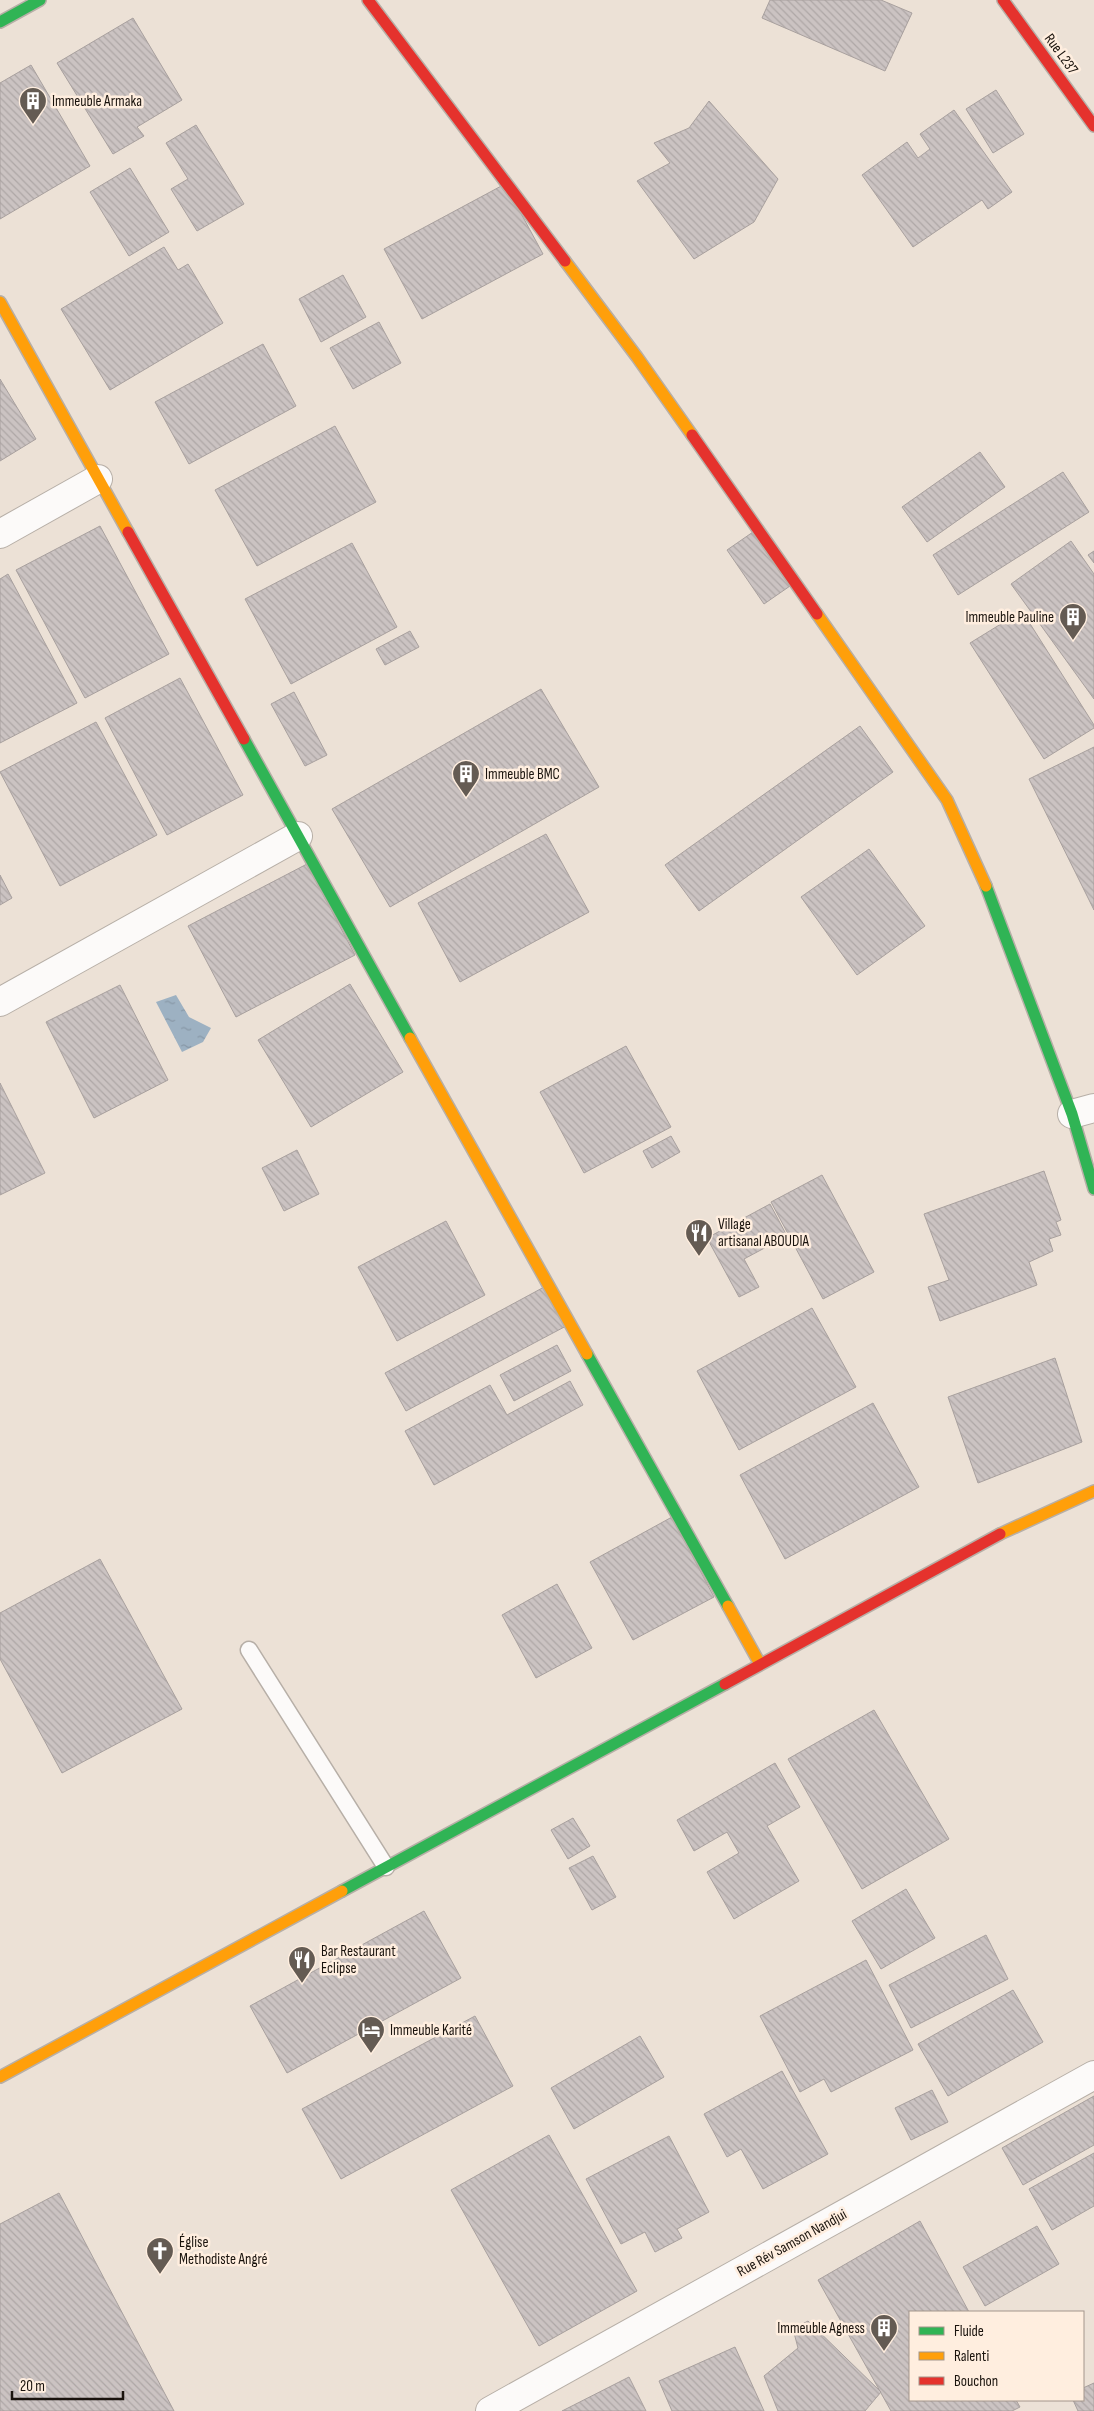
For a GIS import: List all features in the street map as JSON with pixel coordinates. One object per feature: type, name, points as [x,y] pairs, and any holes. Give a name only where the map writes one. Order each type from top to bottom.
[{"type":"street","points":[[0,22],[40,0]]},
{"type":"street","points":[[368,0],[637,358],[947,800],[1083,1111],[1094,1189]]},
{"type":"street","name":"Rue L237","points":[[1004,0],[1094,126]]},
{"type":"street","points":[[0,302],[760,1664]]},
{"type":"street","points":[[0,534],[98,479]]},
{"type":"street","points":[[0,1002],[298,836]]},
{"type":"street","points":[[0,2077],[1002,1532],[1094,1490]]},
{"type":"street","name":"Rue Rév Samson Nandjui","points":[[490,2411],[1094,2075]]},
{"type":"lane","points":[[249,1650],[386,1867]]},
{"type":"water","points":[[176,995],[189,1017],[211,1028],[203,1042],[182,1052],[156,1002]]},
{"type":"building","points":[[770,0],[881,0],[912,13],[885,71],[762,18]]},
{"type":"building","points":[[133,18],[182,100],[137,127],[144,136],[113,154],[57,63]]},
{"type":"building","name":"Immeuble Armaka","points":[[31,65],[90,166],[0,219],[0,83]]},
{"type":"building","points":[[996,90],[1024,134],[993,153],[966,109]]},
{"type":"building","points":[[709,101],[778,179],[754,222],[694,259],[637,181],[670,163],[654,143],[689,128]]},
{"type":"building","points":[[954,110],[1012,192],[988,209],[982,200],[913,247],[862,175],[907,142],[918,158],[930,149],[920,134]]},
{"type":"building","points":[[196,125],[244,204],[197,231],[171,189],[188,179],[166,143]]},
{"type":"building","points":[[130,168],[169,232],[129,256],[90,192]]},
{"type":"building","points":[[505,184],[543,254],[422,319],[384,249]]},
{"type":"building","points":[[164,247],[178,270],[188,264],[223,323],[110,390],[61,309]]},
{"type":"building","points":[[343,275],[366,317],[321,342],[299,299]]},
{"type":"building","points":[[379,322],[401,363],[353,389],[330,348]]},
{"type":"building","points":[[263,344],[296,406],[189,464],[155,402]]},
{"type":"building","points":[[0,379],[36,439],[0,461]]},
{"type":"building","points":[[335,426],[376,502],[257,566],[215,490]]},
{"type":"building","points":[[980,452],[1005,487],[927,542],[902,507]]},
{"type":"building","points":[[1063,472],[1089,512],[958,595],[933,555]]},
{"type":"building","points":[[100,526],[169,654],[85,698],[16,570]]},
{"type":"building","points":[[753,532],[790,586],[764,604],[727,550]]},
{"type":"building","name":"Immeuble Pauline","points":[[1071,541],[1094,574],[1094,699],[1011,584]]},
{"type":"building","points":[[352,543],[397,627],[291,684],[245,599]]},
{"type":"building","points":[[1094,551],[1094,563],[1088,555]]},
{"type":"building","points":[[8,574],[77,703],[0,743],[0,579]]},
{"type":"building","points":[[1022,611],[1094,725],[1094,728],[1044,759],[970,643]]},
{"type":"building","points":[[410,631],[419,647],[385,665],[376,649]]},
{"type":"building","points":[[180,678],[243,795],[167,835],[105,718]]},
{"type":"building","name":"Immeuble BMC","points":[[541,689],[599,787],[390,907],[332,809]]},
{"type":"building","points":[[294,692],[327,755],[305,766],[271,704]]},
{"type":"building","points":[[96,722],[157,835],[60,886],[0,772]]},
{"type":"building","points":[[860,726],[893,772],[699,911],[665,865]]},
{"type":"building","points":[[1094,747],[1094,910],[1029,779]]},
{"type":"building","points":[[546,834],[589,912],[460,982],[418,903]]},
{"type":"building","points":[[869,849],[925,926],[857,975],[801,897]]},
{"type":"building","points":[[307,864],[355,955],[236,1017],[188,926]]},
{"type":"building","points":[[0,875],[12,898],[0,905]]},
{"type":"building","points":[[350,984],[403,1072],[311,1127],[258,1040]]},
{"type":"building","points":[[120,985],[168,1080],[94,1118],[46,1022]]},
{"type":"building","points":[[626,1046],[671,1127],[584,1173],[540,1092]]},
{"type":"building","points":[[0,1083],[45,1173],[0,1195]]},
{"type":"building","points":[[671,1136],[680,1152],[652,1168],[643,1151]]},
{"type":"building","points":[[297,1150],[319,1194],[284,1211],[262,1168]]},
{"type":"building","points":[[1044,1171],[1061,1220],[1056,1222],[1061,1235],[1049,1239],[1053,1251],[1029,1262],[1037,1285],[940,1321],[928,1287],[949,1280],[924,1214]]},
{"type":"building","points":[[822,1175],[874,1272],[823,1299],[771,1202]]},
{"type":"building","points":[[770,1204],[787,1236],[744,1259],[759,1287],[739,1297],[707,1238]]},
{"type":"building","points":[[446,1221],[485,1295],[397,1341],[358,1267]]},
{"type":"building","points":[[546,1286],[568,1325],[406,1411],[385,1373]]},
{"type":"building","points":[[812,1308],[856,1387],[739,1450],[697,1371]]},
{"type":"building","points":[[557,1345],[571,1371],[514,1401],[500,1375]]},
{"type":"building","points":[[1055,1358],[1082,1442],[978,1483],[948,1397]]},
{"type":"building","points":[[570,1381],[583,1405],[434,1485],[405,1431],[490,1385],[507,1415]]},
{"type":"building","points":[[873,1403],[919,1487],[785,1559],[740,1475]]},
{"type":"building","points":[[672,1517],[714,1597],[633,1640],[590,1562]]},
{"type":"building","points":[[100,1559],[182,1709],[62,1773],[0,1659],[0,1613]]},
{"type":"building","points":[[557,1584],[592,1648],[536,1678],[502,1615]]},
{"type":"building","points":[[874,1710],[949,1839],[862,1889],[788,1759]]},
{"type":"building","points":[[775,1763],[800,1807],[767,1826],[799,1881],[734,1919],[707,1872],[739,1853],[727,1832],[694,1851],[677,1820]]},
{"type":"building","points":[[573,1818],[590,1846],[568,1859],[551,1830]]},
{"type":"building","points":[[593,1856],[616,1897],[592,1910],[569,1868]]},
{"type":"building","points":[[906,1889],[935,1938],[881,1969],[852,1921]]},
{"type":"building","points":[[424,1911],[461,1978],[287,2073],[250,2006]]},
{"type":"building","points":[[986,1935],[1008,1979],[911,2028],[889,1985]]},
{"type":"building","points":[[866,1960],[913,2050],[831,2092],[824,2079],[800,2092],[760,2016]]},
{"type":"building","points":[[1013,1990],[1043,2042],[948,2096],[918,2044]]},
{"type":"building","points":[[475,2016],[513,2086],[341,2179],[302,2109]]},
{"type":"building","points":[[640,2036],[664,2077],[574,2129],[551,2088]]},
{"type":"building","points":[[782,2071],[828,2154],[763,2189],[741,2149],[727,2157],[704,2114]]},
{"type":"building","points":[[932,2090],[948,2122],[911,2140],[895,2108]]},
{"type":"building","points":[[1094,2096],[1094,2145],[1023,2185],[1002,2148]]},
{"type":"building","points":[[549,2135],[637,2291],[539,2346],[451,2190]]},
{"type":"building","points":[[669,2136],[709,2212],[677,2229],[682,2238],[655,2252],[645,2232],[621,2244],[586,2179]]},
{"type":"building","points":[[1094,2153],[1094,2206],[1052,2230],[1029,2189]]},
{"type":"building","points":[[59,2193],[174,2411],[0,2411],[0,2224]]},
{"type":"building","name":"Immeuble Agness","points":[[920,2221],[968,2311],[909,2311],[909,2401],[1017,2401],[1020,2407],[1012,2411],[891,2411],[818,2280]]},
{"type":"building","points":[[1037,2226],[1059,2264],[985,2306],[963,2267]]},
{"type":"building","points":[[808,2321],[881,2392],[865,2411],[778,2411],[764,2376],[798,2348],[793,2329]]},
{"type":"building","points":[[735,2347],[764,2411],[672,2411],[659,2381]]},
{"type":"building","points":[[629,2377],[646,2411],[562,2411]]},
{"type":"building","points":[[1094,2383],[1094,2411],[1078,2411],[1073,2401],[1084,2401],[1084,2388]]},
{"type":"traffic: fast","points":[[0,22],[40,0]]},
{"type":"traffic: fast","points":[[244,739],[410,1038]]},
{"type":"traffic: fast","points":[[986,886],[1072,1114],[1094,1189]]},
{"type":"traffic: fast","points":[[587,1354],[728,1606]]},
{"type":"traffic: fast","points":[[342,1891],[725,1684]]},
{"type":"traffic: slow","points":[[565,261],[637,357],[692,435]]},
{"type":"traffic: slow","points":[[0,302],[128,532]]},
{"type":"traffic: slow","points":[[817,614],[947,800],[986,886]]},
{"type":"traffic: slow","points":[[410,1038],[587,1354]]},
{"type":"traffic: slow","points":[[1000,1534],[1094,1491]]},
{"type":"traffic: slow","points":[[728,1606],[760,1664]]},
{"type":"traffic: slow","points":[[0,2077],[342,1891]]},
{"type":"traffic: jam","points":[[368,0],[565,261]]},
{"type":"traffic: jam","points":[[1003,0],[1094,126]]},
{"type":"traffic: jam","points":[[692,435],[817,614]]},
{"type":"traffic: jam","points":[[128,532],[244,739]]},
{"type":"traffic: jam","points":[[725,1684],[1000,1534]]},
{"type":"place","name":"Immeuble Armaka","points":[[33,125]]},
{"type":"place","name":"Immeuble Pauline","points":[[1073,641]]},
{"type":"place","name":"Immeuble BMC","points":[[466,798]]},
{"type":"place","name":"Village artisanal ABOUDIA","points":[[699,1257]]},
{"type":"place","name":"Bar Restaurant Eclipse","points":[[302,1984]]},
{"type":"place","name":"Immeuble Karité","points":[[371,2054]]},
{"type":"place","name":"Église Methodiste Angré","points":[[160,2275]]},
{"type":"place","name":"Immeuble Agness","points":[[884,2352]]}]
